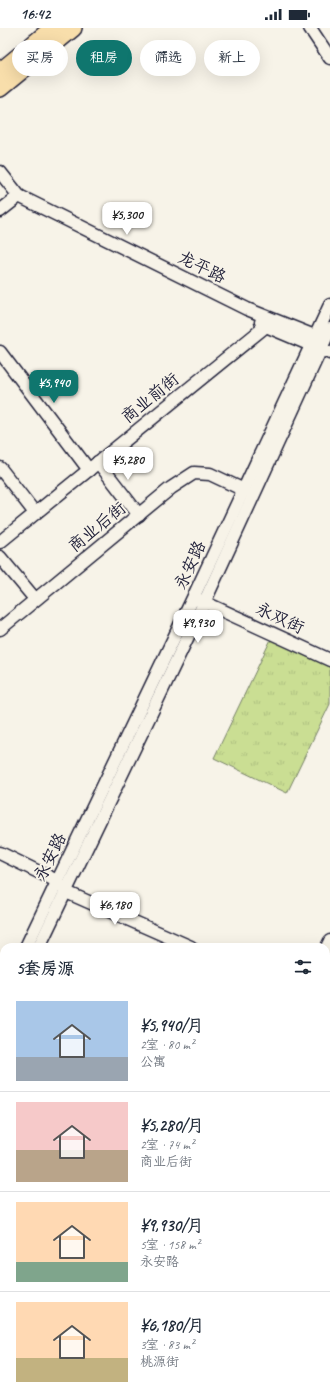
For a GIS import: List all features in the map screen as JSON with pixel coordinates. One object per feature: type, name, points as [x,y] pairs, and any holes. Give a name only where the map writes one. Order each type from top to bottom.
[{"type":"highway","points":[[0,72],[53,28]]},
{"type":"highway","points":[[0,88],[73,28]]},
{"type":"street","points":[[310,28],[330,58]]},
{"type":"street","name":"龙平路","points":[[0,172],[19,196],[247,309],[322,344]]},
{"type":"street","points":[[0,211],[19,196]]},
{"type":"street","name":"永安路","points":[[28,943],[199,600],[244,490],[322,344],[330,304]]},
{"type":"street","name":"龙平路","points":[[247,309],[266,326],[322,344]]},
{"type":"street","name":"商业前街","points":[[0,542],[266,326]]},
{"type":"street","points":[[41,943],[66,892],[199,600],[330,329]]},
{"type":"street","points":[[0,352],[89,470]]},
{"type":"street","points":[[98,462],[139,514]]},
{"type":"street","points":[[0,468],[35,513]]},
{"type":"street","name":"商业后街","points":[[0,628],[171,488],[194,473],[210,474],[244,490]]},
{"type":"street","points":[[0,557],[35,599]]},
{"type":"street","name":"永双街","points":[[199,600],[330,660]]},
{"type":"street","points":[[0,853],[57,882],[66,892],[182,943]]},
{"type":"green space","points":[[274,633],[330,660],[330,704],[287,793],[214,758]]}]
